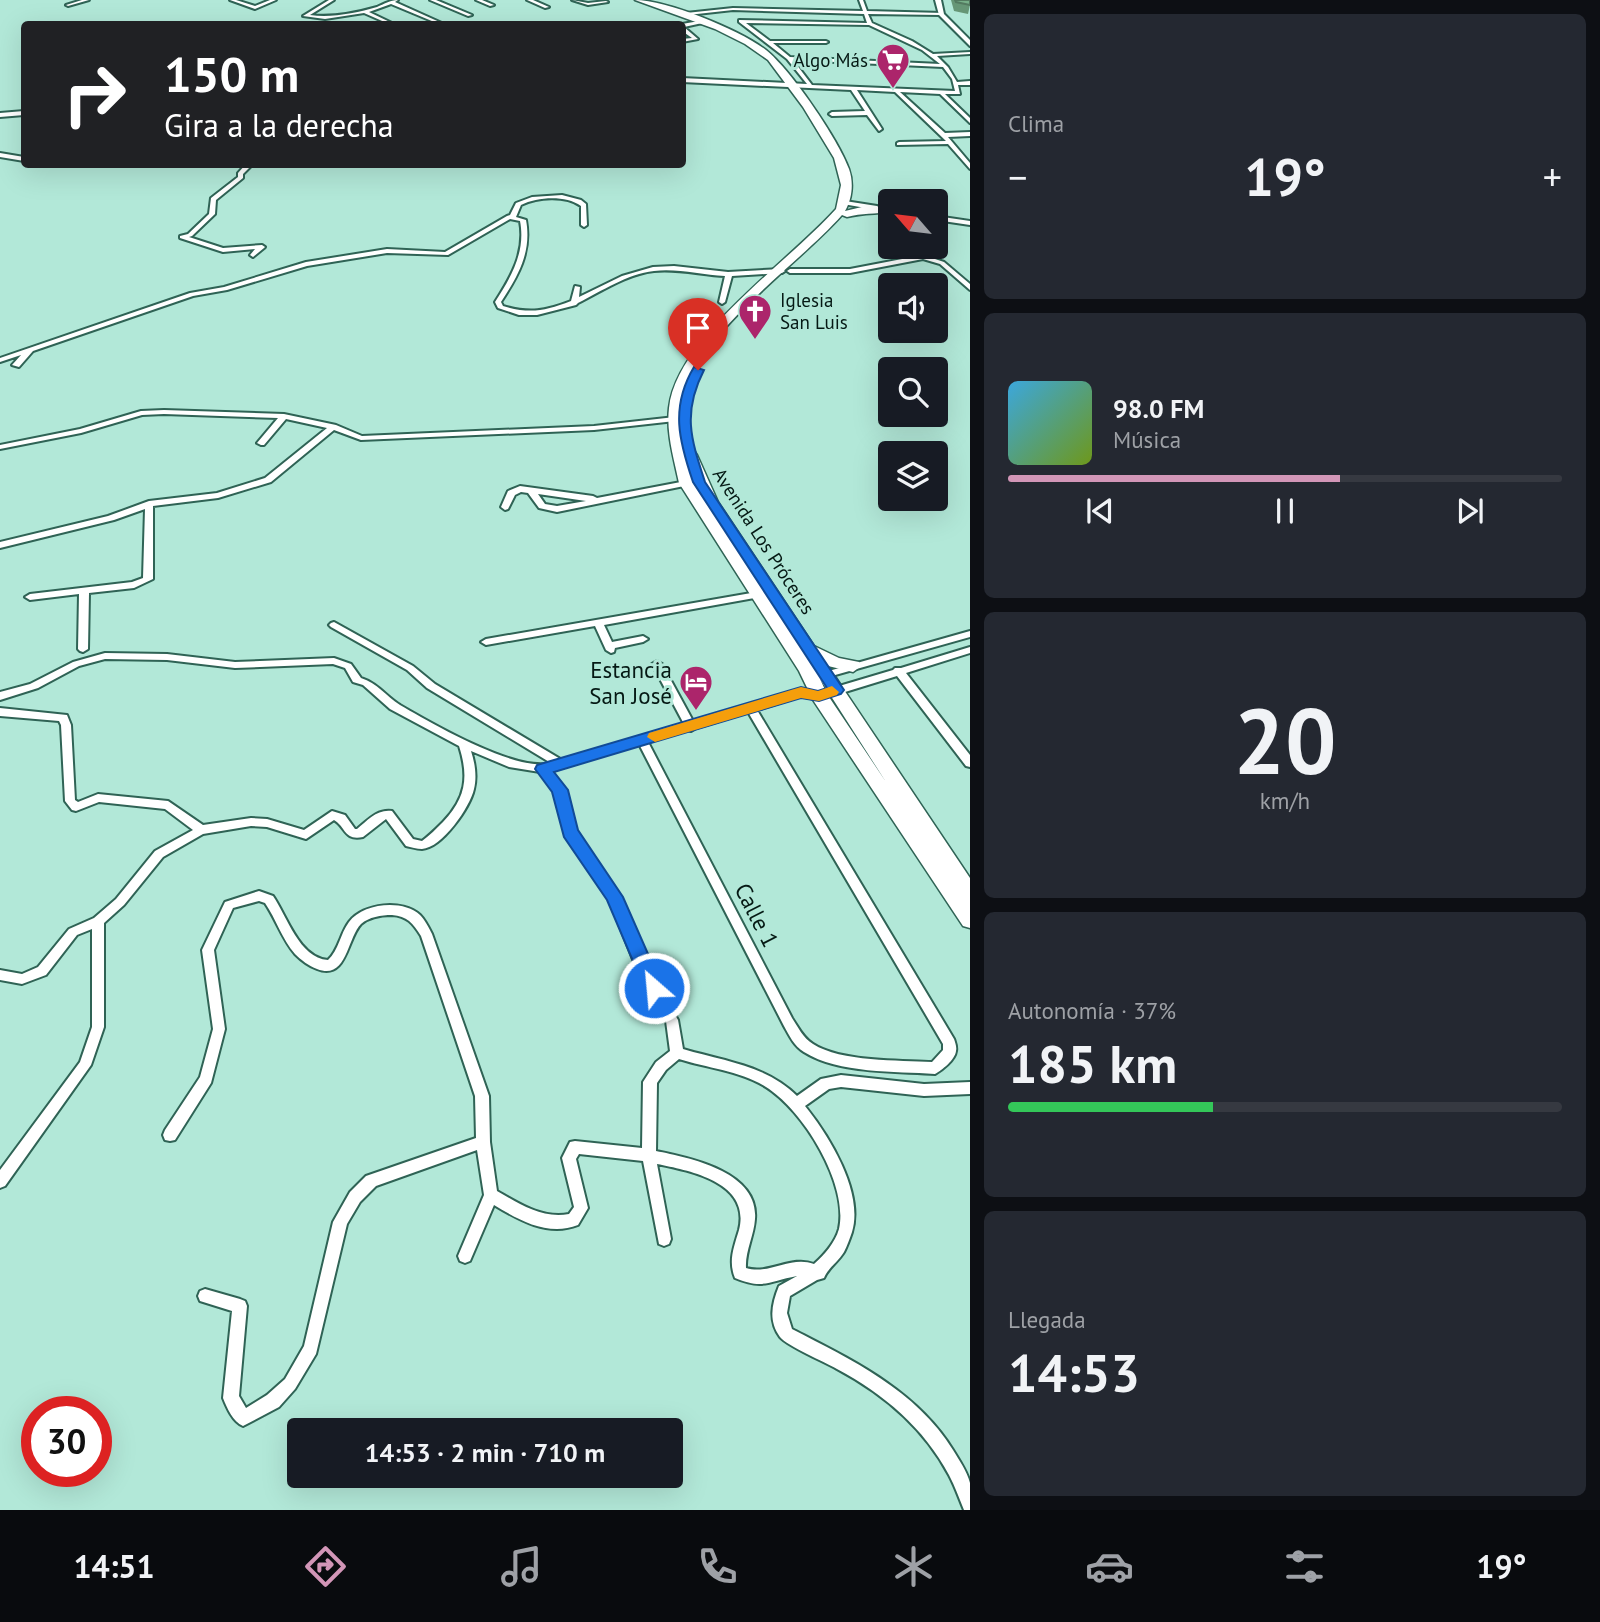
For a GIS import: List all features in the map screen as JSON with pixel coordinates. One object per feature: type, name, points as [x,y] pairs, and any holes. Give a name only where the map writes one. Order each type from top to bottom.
[{"type":"highway","points":[[639,0],[705,21],[762,50],[800,85],[844,168],[849,207],[878,210]]},
{"type":"highway","points":[[648,0],[756,42],[776,57],[800,85],[856,176],[858,191],[878,205]]},
{"type":"highway","name":"Avenida Los Próceres","points":[[858,191],[849,207],[835,217],[706,356],[689,388],[683,420],[687,444],[699,482],[809,648],[823,685],[970,920]]},
{"type":"highway","name":"Avenida Los Próceres","points":[[786,271],[725,326],[694,360],[679,389],[675,419],[686,483],[757,595],[970,894]]},
{"type":"highway","points":[[809,648],[835,663],[853,666]]},
{"type":"street","points":[[68,5],[87,0]]},
{"type":"street","points":[[131,0],[144,0]]},
{"type":"street","points":[[232,0],[255,8],[274,0]]},
{"type":"street","points":[[332,0],[305,16],[323,18],[394,2],[435,21]]},
{"type":"street","points":[[432,0],[470,15]]},
{"type":"street","points":[[478,0],[492,5]]},
{"type":"street","points":[[529,0],[547,7]]},
{"type":"street","points":[[574,0],[581,3],[606,2]]},
{"type":"street","points":[[581,3],[589,0]]},
{"type":"street","points":[[815,0],[820,10]]},
{"type":"street","points":[[861,0],[870,24]]},
{"type":"street","points":[[930,0],[932,13]]},
{"type":"street","points":[[938,0],[941,14],[970,44]]},
{"type":"street","points":[[950,8],[970,38]]},
{"type":"street","points":[[727,10],[789,58],[800,85]]},
{"type":"street","points":[[688,14],[727,10],[941,14]]},
{"type":"street","points":[[362,11],[385,21]]},
{"type":"street","points":[[686,26],[705,21]]},
{"type":"street","points":[[686,80],[958,93],[944,66],[933,55],[870,24],[741,21]]},
{"type":"street","points":[[686,30],[696,38],[686,40]]},
{"type":"street","points":[[770,42],[826,42]]},
{"type":"street","points":[[933,55],[970,53]]},
{"type":"street","points":[[789,58],[944,66]]},
{"type":"street","points":[[955,84],[970,83]]},
{"type":"street","points":[[853,89],[878,129]]},
{"type":"street","points":[[897,92],[951,142],[970,167]]},
{"type":"street","points":[[942,94],[970,121]]},
{"type":"street","points":[[0,115],[21,113]]},
{"type":"street","points":[[832,114],[868,113]]},
{"type":"street","points":[[944,135],[970,134]]},
{"type":"street","points":[[899,144],[951,142]]},
{"type":"street","points":[[0,155],[21,158]]},
{"type":"street","points":[[246,168],[240,174],[241,177],[213,199],[209,217],[190,235],[182,237],[223,250],[262,247],[253,255]]},
{"type":"street","points":[[415,246],[445,249],[513,216],[518,204],[529,199],[575,198],[584,205],[584,225]]},
{"type":"street","points":[[513,216],[523,220],[526,231],[524,252],[513,280],[498,302],[500,307],[519,313],[575,304],[630,275],[655,268],[729,274],[850,271],[923,257],[942,262],[970,288]]},
{"type":"street","points":[[948,220],[970,223]]},
{"type":"street","points":[[0,360],[192,294],[225,289],[282,269],[387,251],[446,254],[485,229]]},
{"type":"street","points":[[722,302],[729,274]]},
{"type":"street","points":[[575,304],[577,287]]},
{"type":"street","points":[[16,365],[32,348]]},
{"type":"street","points":[[0,436],[5,446],[81,431],[141,413],[284,416],[333,427],[361,438],[594,428],[675,419]]},
{"type":"street","points":[[261,443],[284,416]]},
{"type":"street","points":[[0,545],[111,518],[149,504],[218,495],[268,480],[333,427]]},
{"type":"street","points":[[531,491],[542,506],[556,509],[579,506],[593,499],[686,483]]},
{"type":"street","points":[[505,507],[511,493],[520,489],[593,499]]},
{"type":"street","points":[[30,597],[134,585],[148,579],[149,504]]},
{"type":"street","points":[[83,649],[84,591]]},
{"type":"street","points":[[486,642],[757,595]]},
{"type":"street","points":[[598,623],[610,648],[643,639]]},
{"type":"street","points":[[334,625],[410,667],[431,686],[561,764]]},
{"type":"street","points":[[801,693],[823,685],[853,666],[970,634]]},
{"type":"street","points":[[0,696],[44,681],[76,664],[105,656],[175,657],[235,665],[334,661],[348,666],[357,680],[367,683],[394,706],[464,744],[513,764],[543,769],[691,727],[823,685],[898,670],[970,650]]},
{"type":"street","points":[[657,664],[691,727]]},
{"type":"street","points":[[898,670],[970,763]]},
{"type":"street","name":"Calle 1","points":[[642,740],[796,1036],[806,1047],[821,1054],[872,1063],[935,1068],[944,1062],[950,1052],[949,1043],[751,708]]},
{"type":"street","points":[[0,712],[63,718],[66,724],[70,801],[76,807],[98,798],[168,805],[201,830]]},
{"type":"street","points":[[0,975],[22,979],[42,971],[73,932],[98,921],[120,902],[159,854],[201,830],[251,822],[267,823],[306,835],[332,815],[341,818],[351,832],[359,834],[380,816],[388,814],[393,817],[410,843],[423,845],[449,823],[467,800],[472,777],[464,744]]},
{"type":"street","points":[[543,769],[560,790],[570,832],[614,897],[641,964],[672,1020],[677,1053]]},
{"type":"street","points":[[170,1135],[206,1079],[219,1029],[208,950],[229,905],[258,896],[269,899],[277,909],[288,936],[301,953],[326,966],[332,964],[341,951],[357,920],[371,913],[392,911],[415,918],[426,934],[482,1096],[483,1142],[491,1195],[465,1256]]},
{"type":"street","points":[[0,1181],[85,1065],[98,1027],[98,921]]},
{"type":"street","points":[[677,1053],[771,1082],[797,1104],[813,1127],[845,1186],[847,1214],[843,1235],[835,1254],[819,1273],[784,1291],[777,1307],[780,1322],[788,1334],[882,1386],[926,1422],[959,1473],[970,1504]]},
{"type":"street","points":[[664,1239],[649,1158],[650,1082],[661,1066],[677,1053]]},
{"type":"street","points":[[797,1104],[826,1083],[841,1081],[924,1090],[970,1088]]},
{"type":"street","points":[[205,1296],[240,1306],[231,1398],[243,1418],[281,1393],[311,1349],[340,1222],[355,1197],[371,1181],[483,1142]]},
{"type":"street","points":[[491,1195],[520,1213],[559,1224],[573,1220],[581,1208],[569,1158],[575,1147],[690,1163],[721,1177],[742,1195],[748,1208],[747,1232],[737,1264],[740,1273],[757,1280],[773,1278],[801,1266],[819,1273]]},
{"type":"building","points":[[955,0],[970,0],[970,5],[956,2]]},
{"type":"slow traffic","points":[[655,737],[801,693],[819,696],[832,692]]},
{"type":"place","name":"Algo Más","points":[[893,90]]},
{"type":"place","name":"Iglesia San Luis","points":[[755,341]]},
{"type":"place","name":"Estancia San José","points":[[696,712]]},
{"type":"route","points":[[654,988],[638,957],[614,897],[567,827],[560,790],[543,769],[801,693],[819,696],[836,690],[699,482],[687,444],[683,420],[689,388],[698,370]]}]
